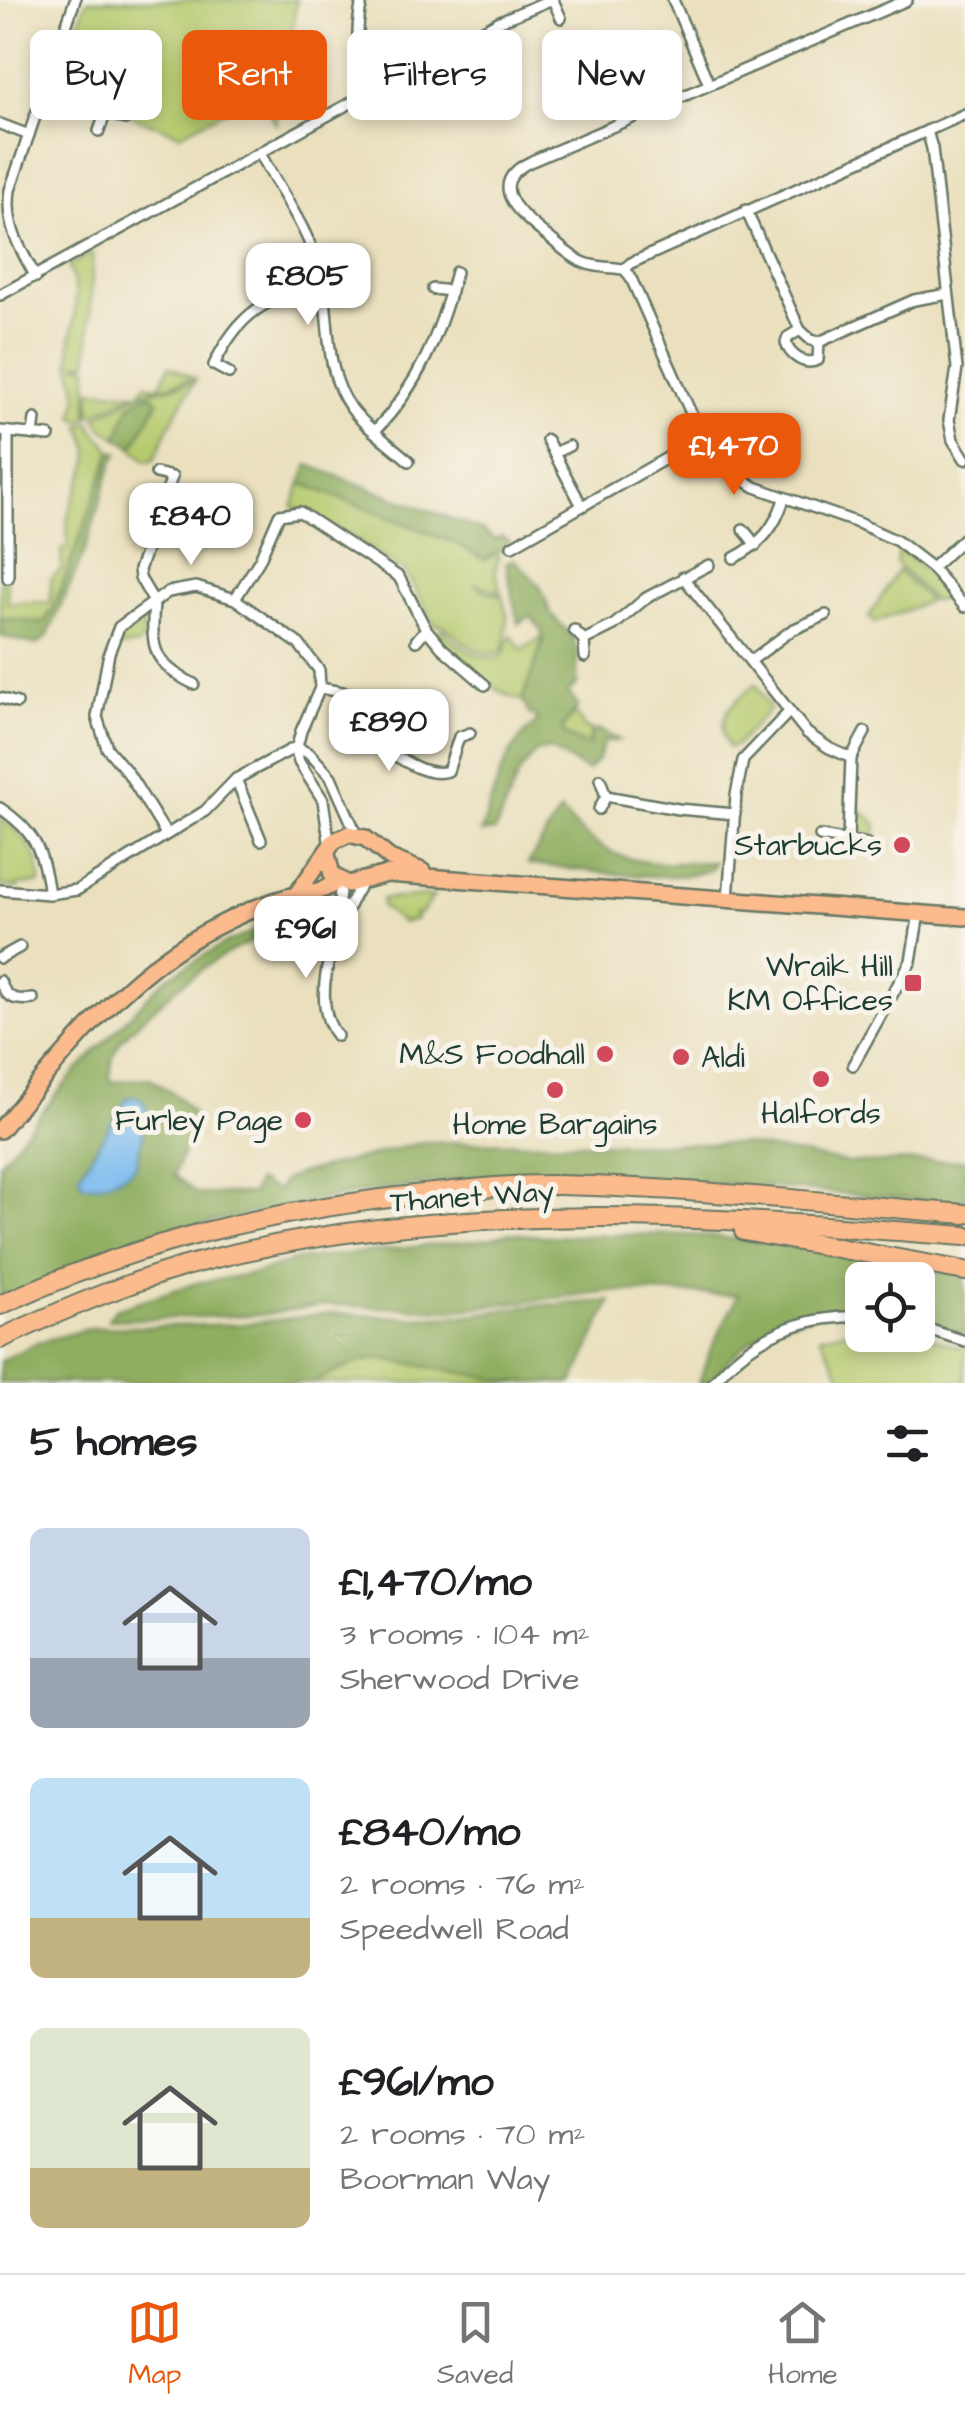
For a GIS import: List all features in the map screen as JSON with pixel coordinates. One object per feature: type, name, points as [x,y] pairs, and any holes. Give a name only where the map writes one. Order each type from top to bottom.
[{"type":"highway","name":"Thanet Way","points":[[0,1305],[122,1255],[235,1222],[366,1200],[452,1191],[555,1185],[965,1214]]},
{"type":"highway","name":"Thanet Way","points":[[0,1339],[60,1311],[209,1260],[281,1244],[384,1229],[498,1219],[674,1218],[965,1236]]},
{"type":"highway","points":[[674,1218],[965,1271]]},
{"type":"main road","points":[[296,894],[341,836],[364,839],[409,866],[462,880]]},
{"type":"main road","points":[[364,839],[376,864],[366,879]]},
{"type":"main road","points":[[328,851],[328,868],[339,880]]},
{"type":"main road","points":[[0,1130],[94,1020],[151,968],[211,929],[296,894],[318,893],[339,880],[387,874],[965,917]]},
{"type":"street","points":[[65,30],[75,0]]},
{"type":"street","points":[[358,30],[362,0]]},
{"type":"street","points":[[485,30],[551,0],[561,18]]},
{"type":"street","points":[[672,0],[709,84]]},
{"type":"street","points":[[907,0],[524,164],[509,184],[510,198],[523,216],[580,262],[624,269],[630,276],[702,438],[712,456],[734,476],[784,499],[878,531],[932,568],[965,606]]},
{"type":"street","points":[[0,295],[347,105]]},
{"type":"street","points":[[624,269],[631,262],[965,114]]},
{"type":"street","points":[[34,120],[10,190],[8,214],[17,243],[36,277]]},
{"type":"street","points":[[99,131],[103,120]]},
{"type":"street","points":[[0,124],[29,135]]},
{"type":"street","points":[[927,131],[957,368],[949,420],[953,440],[965,459]]},
{"type":"street","points":[[261,154],[311,245],[323,286],[337,380],[352,409],[409,460]]},
{"type":"street","points":[[746,210],[800,330],[811,340],[818,342],[914,300],[948,294]]},
{"type":"street","points":[[375,431],[392,414],[424,366],[442,326],[456,272]]},
{"type":"street","points":[[228,373],[214,365],[231,334],[251,312],[289,294],[323,286]]},
{"type":"street","points":[[433,289],[451,292]]},
{"type":"street","points":[[800,330],[786,343],[791,353],[808,362],[818,360],[818,342]]},
{"type":"street","points":[[34,434],[35,419]]},
{"type":"street","points":[[8,578],[4,432],[50,436]]},
{"type":"street","points":[[512,546],[702,438]]},
{"type":"street","points":[[547,440],[582,506]]},
{"type":"street","points":[[554,453],[569,446]]},
{"type":"street","points":[[156,473],[172,477],[139,570],[154,602],[151,640],[164,666],[194,684]]},
{"type":"street","points":[[734,558],[756,546],[775,522],[784,499]]},
{"type":"street","points":[[234,599],[259,561],[274,521],[279,516],[300,512],[400,577],[426,629],[485,685]]},
{"type":"street","points":[[744,530],[756,546]]},
{"type":"street","points":[[932,568],[965,537]]},
{"type":"street","points":[[584,640],[600,634],[646,598],[709,565]]},
{"type":"street","points":[[684,577],[790,712],[819,743],[852,758]]},
{"type":"street","points":[[166,834],[128,773],[106,748],[98,718],[109,653],[119,627],[168,592],[196,587],[234,599],[299,644],[319,670],[320,688],[296,748],[299,762],[323,800],[328,851]]},
{"type":"street","points":[[752,660],[792,630],[826,615]]},
{"type":"street","points":[[416,641],[426,629]]},
{"type":"street","points":[[574,630],[584,640],[585,656]]},
{"type":"street","points":[[320,688],[370,697],[377,702],[382,748],[441,774],[448,772],[459,737],[470,733]]},
{"type":"street","points":[[0,698],[17,702]]},
{"type":"street","points":[[728,899],[734,814],[743,760],[790,712]]},
{"type":"street","points":[[848,839],[852,758],[865,732]]},
{"type":"street","points":[[0,890],[49,894],[72,891],[98,879],[205,811],[236,778],[296,748]]},
{"type":"street","points":[[296,748],[314,758],[331,776],[364,839]]},
{"type":"street","points":[[236,778],[261,840]]},
{"type":"street","points":[[599,809],[606,796],[600,779]]},
{"type":"street","points":[[606,796],[734,814]]},
{"type":"street","points":[[0,808],[26,826],[34,839],[42,856],[49,894]]},
{"type":"street","points":[[820,836],[867,844]]},
{"type":"street","points":[[337,1036],[325,1018],[327,962],[344,918],[366,879]]},
{"type":"street","points":[[339,880],[344,918]]},
{"type":"street","points":[[853,1065],[911,961],[919,913]]},
{"type":"street","points":[[0,958],[20,947]]},
{"type":"street","points":[[0,981],[8,996],[15,1000],[34,999]]},
{"type":"street","points":[[713,1383],[746,1350],[783,1330],[816,1320],[845,1318]]},
{"type":"street","points":[[935,1331],[965,1340]]},
{"type":"green space","points":[[87,0],[297,0],[292,30],[182,30],[182,120],[207,120],[180,134],[142,120],[162,120],[162,30],[76,30]]},
{"type":"green space","points":[[93,253],[88,362],[76,364],[88,367],[88,417],[82,421],[73,416],[77,398],[70,357],[76,294],[68,266]]},
{"type":"green space","points":[[169,366],[194,378],[140,393],[145,384],[159,387]]},
{"type":"green space","points":[[195,381],[154,460],[146,461],[133,447],[158,402],[130,404],[118,438],[101,427],[96,417],[137,395]]},
{"type":"green space","points":[[91,390],[140,393],[129,396],[90,416]]},
{"type":"green space","points":[[152,395],[158,401],[133,447],[118,438],[125,416],[137,400]]},
{"type":"green space","points":[[90,422],[112,451],[55,605],[44,623],[0,618],[0,581],[7,581],[8,603],[51,602],[51,578],[62,569],[61,549],[68,548],[68,516],[88,462],[89,451],[80,426]]},
{"type":"green space","points":[[112,451],[118,453],[84,553],[47,637],[37,645],[0,636],[0,618],[44,623],[55,605]]},
{"type":"green space","points":[[308,465],[484,531],[494,540],[501,537],[509,541],[484,560],[457,544],[301,483]]},
{"type":"green space","points":[[301,483],[457,544],[484,560],[497,553],[495,570],[501,593],[474,583],[502,596],[508,619],[504,649],[497,653],[480,651],[443,625],[435,625],[405,572],[350,536],[293,507]]},
{"type":"green space","points":[[899,549],[924,569],[944,594],[940,600],[933,601],[896,563]]},
{"type":"green space","points":[[514,559],[540,586],[551,614],[572,636],[577,649],[577,685],[568,692],[578,706],[562,729],[565,735],[588,746],[591,733],[599,730],[619,740],[604,742],[598,760],[587,771],[549,749],[536,752],[519,773],[495,831],[481,833],[507,759],[537,717],[530,715],[522,700],[544,640],[530,616],[518,624],[506,563]]},
{"type":"green space","points":[[898,570],[929,601],[874,623],[869,617]]},
{"type":"green space","points":[[140,617],[146,639],[137,645],[114,648],[129,623]]},
{"type":"green space","points":[[441,629],[477,655],[494,658],[502,656],[511,635],[522,650],[543,636],[522,700],[500,691],[464,664],[434,637]]},
{"type":"green space","points":[[756,684],[770,708],[737,745],[729,748],[724,738],[724,719],[733,704]]},
{"type":"green space","points":[[575,712],[584,727],[595,732],[588,747],[565,735],[562,729]]},
{"type":"green space","points":[[854,804],[877,824],[874,836],[853,830]]},
{"type":"green space","points":[[560,811],[596,843],[630,859],[714,862],[710,870],[670,876],[528,864]]},
{"type":"green space","points":[[0,818],[29,846],[38,863],[40,883],[18,888],[0,886]]},
{"type":"green space","points":[[434,896],[421,913],[414,915],[417,919],[402,923],[382,907],[382,899]]},
{"type":"green space","points":[[308,909],[316,911],[313,924],[308,921],[243,945],[188,979],[132,1029],[114,1054],[110,1082],[150,1078],[179,1098],[193,1114],[182,1123],[191,1133],[174,1175],[197,1194],[252,1194],[257,1181],[277,1191],[284,1180],[299,1174],[423,1142],[743,1144],[848,1163],[965,1160],[965,1204],[612,1174],[493,1176],[358,1193],[215,1221],[0,1299],[0,1162],[71,1077],[166,978],[226,943]]},
{"type":"green space","points":[[510,1233],[670,1234],[727,1238],[886,1262],[845,1262],[845,1313],[813,1315],[776,1326],[743,1348],[708,1383],[699,1383],[709,1353],[738,1295],[611,1291],[452,1310],[327,1305],[260,1315],[108,1320],[115,1309],[197,1283],[257,1273],[295,1260],[489,1239]]},
{"type":"green space","points":[[935,1271],[965,1276],[965,1334],[935,1324]]},
{"type":"green space","points":[[611,1301],[573,1383],[520,1383],[379,1358],[356,1363],[311,1383],[0,1383],[0,1361],[39,1342],[92,1328],[243,1324],[334,1313],[412,1318],[463,1316],[528,1306]]},
{"type":"green space","points":[[845,1331],[845,1352],[935,1352],[935,1339],[965,1349],[965,1383],[845,1383],[820,1336]]},
{"type":"green space","points":[[379,1358],[520,1383],[311,1383],[356,1363]]},
{"type":"water","points":[[128,1097],[141,1098],[148,1112],[136,1165],[112,1180],[83,1185],[79,1175]]},
{"type":"place","name":"Starbucks","points":[[902,845]]},
{"type":"place","name":"Wraik Hill KM Offices","points":[[913,983]]},
{"type":"place","name":"M&S Foodhall","points":[[605,1054]]},
{"type":"place","name":"Aldi","points":[[681,1057]]},
{"type":"place","name":"Halfords","points":[[821,1079]]},
{"type":"place","name":"Home Bargains","points":[[555,1090]]},
{"type":"place","name":"Furley Page","points":[[303,1120]]}]
